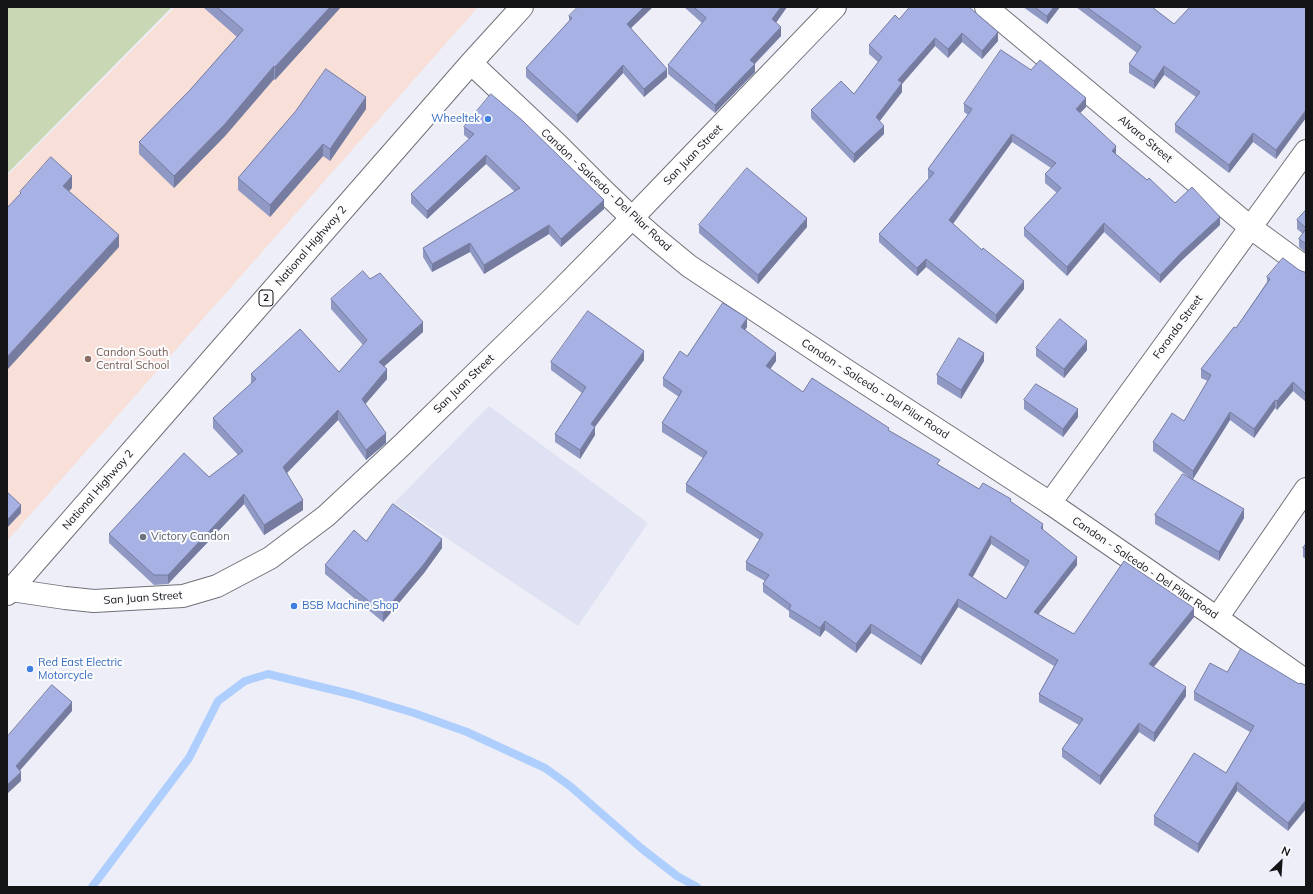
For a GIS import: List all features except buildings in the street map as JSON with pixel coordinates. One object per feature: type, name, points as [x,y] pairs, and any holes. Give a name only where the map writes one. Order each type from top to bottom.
[{"type":"street","name":"National Highway 2","points":[[8,591],[471,63],[522,7]]},
{"type":"street","name":"San Juan Street","points":[[8,591],[94,601],[182,596],[217,586],[270,558],[326,516],[397,450],[549,302],[835,7]]},
{"type":"street","name":"Alvaro Street","points":[[986,7],[1250,227],[1306,268]]},
{"type":"street","name":"Candon - Salcedo - Del Pilar Road","points":[[471,63],[557,144],[632,218],[689,266],[863,382],[1050,503],[1306,681]]},
{"type":"street","name":"Foronda Street","points":[[1050,503],[1306,151]]},
{"type":"street","points":[[1217,618],[1306,489]]},
{"type":"shaded area","name":"Candon South Central School","points":[[175,7],[478,7],[7,541],[7,176]]},
{"type":"shaded area","points":[[489,406],[648,523],[578,626],[394,503]]},
{"type":"green space","points":[[7,7],[172,7],[7,174]]},
{"type":"waterway","points":[[92,887],[189,758],[218,701],[245,681],[268,674],[354,695],[414,713],[467,732],[545,768],[570,786],[641,848],[677,876],[697,887]]},
{"type":"place","name":"Wheeltek","points":[[488,119]]},
{"type":"place","name":"Candon South Central School","points":[[88,359]]},
{"type":"place","name":"Victory Candon","points":[[143,537]]},
{"type":"place","name":"BSB Machine Shop","points":[[294,606]]},
{"type":"place","name":"Red East Electric Motorcycle","points":[[30,669]]}]
